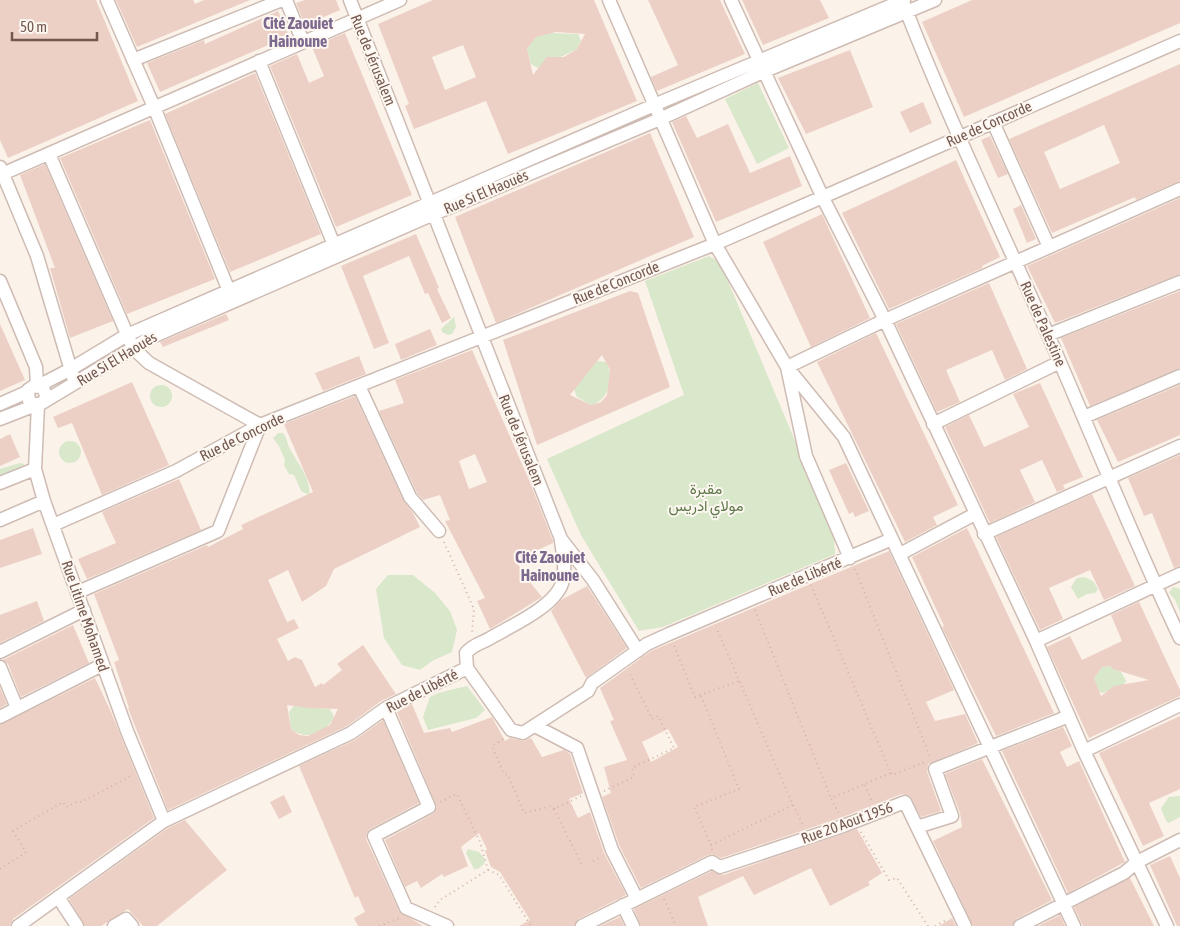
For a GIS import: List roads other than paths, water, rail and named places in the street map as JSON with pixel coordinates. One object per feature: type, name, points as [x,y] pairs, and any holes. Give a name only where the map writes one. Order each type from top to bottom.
[{"type":"street","points":[[107,0],[154,107],[229,290]]},
{"type":"street","points":[[133,60],[282,0]]},
{"type":"street","points":[[286,0],[303,42]]},
{"type":"street","name":"Rue de Jérusalem","points":[[350,0],[432,208],[480,337],[561,539],[593,580],[638,651]]},
{"type":"street","points":[[76,384],[69,370],[37,256],[1,172],[49,154],[400,0]]},
{"type":"street","points":[[609,0],[715,244],[787,367],[844,436],[1074,926]]},
{"type":"street","points":[[731,0],[823,198],[885,320],[1036,642],[1084,751],[1168,926]]},
{"type":"street","name":"Rue Si El Haouès","points":[[0,419],[40,404],[150,338],[654,105],[762,65],[904,4],[935,0]]},
{"type":"street","name":"Rue de Palestine","points":[[904,4],[959,137],[1016,262],[1180,638]]},
{"type":"street","name":"Rue de Concorde","points":[[53,525],[176,471],[260,425],[715,244],[1180,41]]},
{"type":"street","points":[[259,61],[334,246]]},
{"type":"street","name":"Rue Si El Haouès","points":[[0,404],[69,370],[127,335],[334,246],[660,118],[762,65]]},
{"type":"street","points":[[993,122],[1049,248]]},
{"type":"street","points":[[49,154],[133,348],[149,363],[260,425],[218,531],[78,592]]},
{"type":"street","points":[[787,367],[885,320],[1180,189]]},
{"type":"street","points":[[0,281],[36,367],[34,388],[45,392],[40,404]]},
{"type":"street","points":[[1048,335],[1180,282]]},
{"type":"street","points":[[933,424],[1060,362]]},
{"type":"street","points":[[787,367],[806,456],[850,558]]},
{"type":"street","points":[[1084,417],[1180,376]]},
{"type":"street","points":[[359,386],[410,498],[439,531]]},
{"type":"street","name":"Rue Litime Mohamed","points":[[40,404],[35,469],[44,501],[78,592],[102,665],[164,821]]},
{"type":"street","points":[[984,534],[1109,476],[1180,446]]},
{"type":"street","points":[[0,484],[35,469]]},
{"type":"street","points":[[0,520],[44,501]]},
{"type":"street","points":[[900,554],[975,514]]},
{"type":"street","points":[[467,668],[466,653],[471,646],[489,639],[555,597],[563,582],[565,564],[561,539]]},
{"type":"street","name":"Rue de Libérté","points":[[18,926],[164,821],[351,733],[386,708],[467,668],[511,730],[523,733],[588,691],[592,683],[623,661],[669,634],[892,539]]},
{"type":"street","points":[[1036,642],[1155,584],[1180,574]]},
{"type":"street","points":[[0,652],[84,610]]},
{"type":"street","points":[[0,717],[102,665]]},
{"type":"street","points":[[0,667],[17,708]]},
{"type":"street","points":[[1084,751],[1180,705]]},
{"type":"street","points":[[386,708],[429,807],[374,836],[406,908],[447,926]]},
{"type":"street","points":[[965,926],[917,827],[952,816],[935,770],[1069,716]]},
{"type":"street","points":[[534,726],[577,748],[612,850],[638,899]]},
{"type":"street","name":"Rue 20 Aout 1956","points":[[582,926],[623,904],[638,899],[712,862],[720,867],[849,824],[905,802],[917,827]]},
{"type":"street","points":[[1020,926],[1124,873],[1137,862],[1180,840]]},
{"type":"street","points":[[58,897],[77,926]]},
{"type":"street","points":[[623,904],[633,926]]},
{"type":"street","points":[[114,926],[126,919],[132,926]]},
{"type":"district","name":"Cité Zaouiet Hainoune","points":[[298,32]]},
{"type":"district","name":"Cité Zaouiet Hainoune","points":[[550,566]]},
{"type":"park label","name":"مقبرة مولاي ادريس","points":[[706,498]]}]
